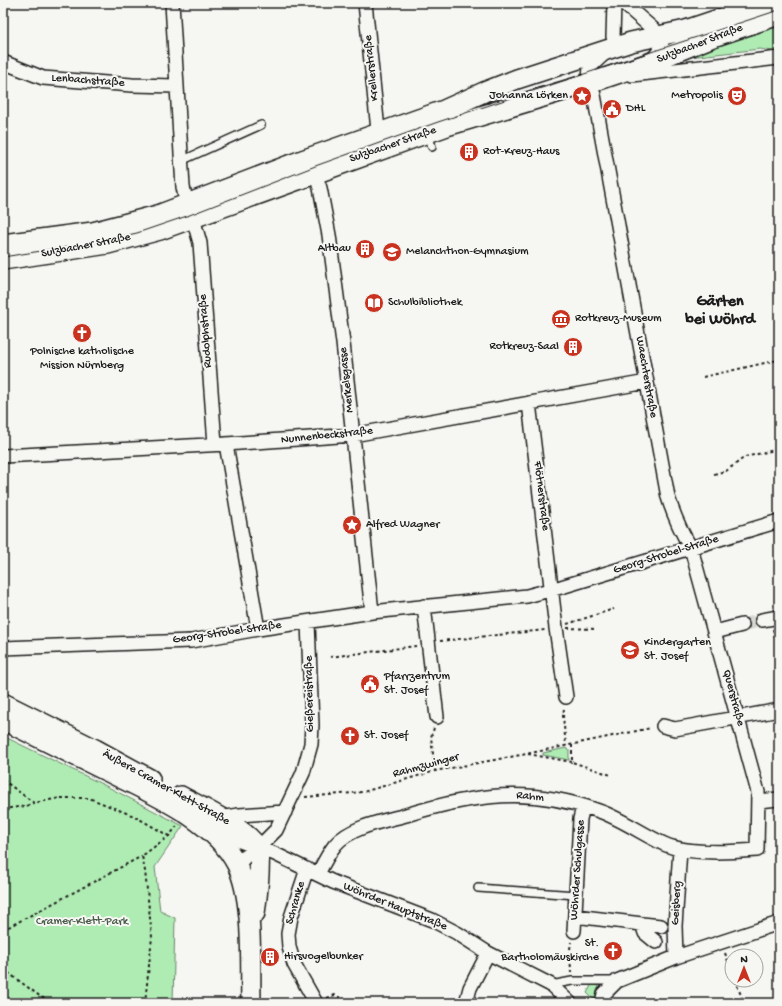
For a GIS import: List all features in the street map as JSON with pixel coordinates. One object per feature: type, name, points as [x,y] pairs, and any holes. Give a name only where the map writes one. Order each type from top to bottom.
[{"type":"main road","name":"Sulzbacher Straße","points":[[3,244],[103,230],[140,221],[190,212],[315,173],[444,110],[506,83],[613,42],[631,42],[686,30],[766,3]]},
{"type":"main road","name":"Sulzbacher Straße","points":[[3,260],[108,244],[148,233],[190,212],[306,159],[380,141],[430,140],[649,63],[713,37],[779,15]]},
{"type":"main road","name":"Äußere Cramer-Klett-Straße","points":[[3,703],[95,749],[220,818],[246,834],[258,848]]},
{"type":"main road","name":"Äußere Cramer-Klett-Straße","points":[[3,720],[137,786],[189,815],[212,834],[227,851],[237,866],[246,894],[251,940]]},
{"type":"main road","points":[[251,1003],[251,940],[259,872],[258,848]]},
{"type":"street","name":"Rudolphstraße","points":[[172,3],[183,192],[200,243],[221,444],[258,629]]},
{"type":"street","name":"Krellerstraße","points":[[365,3],[380,141]]},
{"type":"street","points":[[590,84],[590,67],[613,42],[614,3]]},
{"type":"street","points":[[623,3],[660,35],[662,46],[649,63]]},
{"type":"street","points":[[609,77],[779,58]]},
{"type":"street","name":"Lenbachstraße","points":[[3,62],[42,78],[132,85],[176,86]]},
{"type":"street","name":"Waechterstraße","points":[[590,84],[594,95],[618,220],[668,497],[676,521],[691,548]]},
{"type":"street","name":"Merkelsgasse","points":[[315,173],[320,188],[329,235],[372,612]]},
{"type":"street","name":"Nunnenbeckstraße","points":[[3,456],[353,435],[647,382]]},
{"type":"street","name":"Flötnerstraße","points":[[529,403],[552,589]]},
{"type":"street","name":"Georg-Strobel-Straße","points":[[3,648],[191,641],[258,629],[372,612],[527,596],[779,521]]},
{"type":"street","name":"Querstraße","points":[[691,548],[758,792],[757,850]]},
{"type":"street","points":[[552,589],[552,628],[566,697]]},
{"type":"street","points":[[424,606],[437,717]]},
{"type":"street","name":"Gießereistraße","points":[[237,866],[244,857],[258,848],[276,830],[303,773],[311,744],[312,713],[308,622]]},
{"type":"street","points":[[715,632],[742,625]]},
{"type":"street","points":[[663,726],[675,729],[779,710]]},
{"type":"street","name":"Rahm","points":[[312,871],[347,834],[380,822],[435,806],[481,797],[515,795],[550,798],[583,807],[613,817],[666,845],[680,849],[736,852],[757,850]]},
{"type":"street","points":[[758,801],[779,799]]},
{"type":"street","points":[[220,818],[287,806]]},
{"type":"street","name":"Wöhrder Schulgasse","points":[[574,931],[580,819],[583,807]]},
{"type":"street","name":"Äußere Cramer-Klett-Straße","points":[[189,815],[214,826],[237,840],[258,848]]},
{"type":"street","name":"Wöhrder Hauptstraße","points":[[258,848],[275,854],[333,882],[432,920],[457,933],[488,953],[551,985],[570,1003]]},
{"type":"street","name":"Geisberg","points":[[676,957],[675,926],[680,849]]},
{"type":"street","name":"Schranke","points":[[312,871],[291,917],[288,934],[289,947],[294,964],[316,1003]]},
{"type":"street","points":[[575,916],[661,926]]},
{"type":"street","points":[[602,1003],[604,994],[618,981],[676,957],[779,923]]},
{"type":"street","points":[[642,924],[645,933],[656,942]]},
{"type":"street","points":[[466,1003],[470,988],[488,953]]},
{"type":"lane","points":[[181,161],[261,125]]},
{"type":"lane","points":[[478,888],[576,895]]},
{"type":"lane","points":[[551,985],[572,981],[618,981]]},
{"type":"path","points":[[703,377],[779,359],[779,367]]},
{"type":"path","points":[[714,474],[726,471],[745,458],[779,449]]},
{"type":"path","points":[[571,623],[614,609]]},
{"type":"path","points":[[770,618],[779,652]]},
{"type":"path","points":[[449,640],[552,628],[596,629]]},
{"type":"path","points":[[330,657],[420,645]]},
{"type":"path","points":[[779,663],[777,663],[779,670]]},
{"type":"path","points":[[566,697],[563,716],[566,746]]},
{"type":"path","points":[[435,770],[431,737],[437,717]]},
{"type":"path","name":"Rahmzwinger","points":[[287,806],[314,796],[363,792],[435,770],[526,754],[663,726]]},
{"type":"path","points":[[572,745],[572,762]]},
{"type":"path","points":[[526,754],[572,762],[611,774]]},
{"type":"path","points":[[3,780],[34,803]]},
{"type":"path","points":[[3,809],[26,806],[60,798],[89,798],[134,816],[169,836]]},
{"type":"path","points":[[3,930],[142,856],[169,836],[189,815]]},
{"type":"path","points":[[142,856],[152,938],[145,1003]]},
{"type":"path","name":"Wöhrder Schulgasse","points":[[572,981],[570,949],[574,931]]},
{"type":"path","points":[[721,942],[724,950]]},
{"type":"path","points":[[3,969],[41,997],[53,1003]]},
{"type":"path","points":[[738,988],[744,1003]]},
{"type":"path","points":[[316,1003],[335,995],[351,1003]]},
{"type":"green space","points":[[779,24],[779,52],[760,49],[690,57],[718,44]]},
{"type":"green space","name":"Cramer-Klett-Park","points":[[3,736],[108,787],[183,826],[155,867],[160,911],[175,918],[173,1003],[3,1003]]},
{"type":"green space","points":[[566,748],[569,750],[569,760],[543,755],[543,753]]},
{"type":"green space","points":[[592,984],[599,985],[595,999],[587,993]]},
{"type":"tunnel","points":[[742,625],[762,620]]},
{"type":"tram line","points":[[3,257],[92,243],[137,233],[187,216],[318,165],[438,122],[779,10]]},
{"type":"place","name":"Johanna Lörken","points":[[582,96]]},
{"type":"place","name":"Metropolis","points":[[737,96]]},
{"type":"place","name":"DHL","points":[[612,109]]},
{"type":"place","name":"Rot-Kreuz-Haus","points":[[469,152]]},
{"type":"place","name":"Altbau","points":[[365,249]]},
{"type":"place","name":"Melanchthon-Gymnasium","points":[[392,252]]},
{"type":"place","name":"Schulbibliothek","points":[[374,303]]},
{"type":"place","name":"Rotkreuz-Museum","points":[[561,319]]},
{"type":"place","name":"Polnische katholische Mission Nürnberg","points":[[82,333]]},
{"type":"place","name":"Rotkreuz-Saal","points":[[573,347]]},
{"type":"place","name":"Alfred Wagner","points":[[352,525]]},
{"type":"place","name":"Kindergarten St. Josef","points":[[630,650]]},
{"type":"place","name":"Pfarrzentrum St. Josef","points":[[370,684]]},
{"type":"place","name":"St. Josef","points":[[350,736]]},
{"type":"place","name":"St. Bartholomäuskirche","points":[[613,951]]},
{"type":"place","name":"Hirsvogelbunker","points":[[270,957]]},
{"type":"district","name":"Gärten bei Wöhrd","points":[[720,311]]}]
